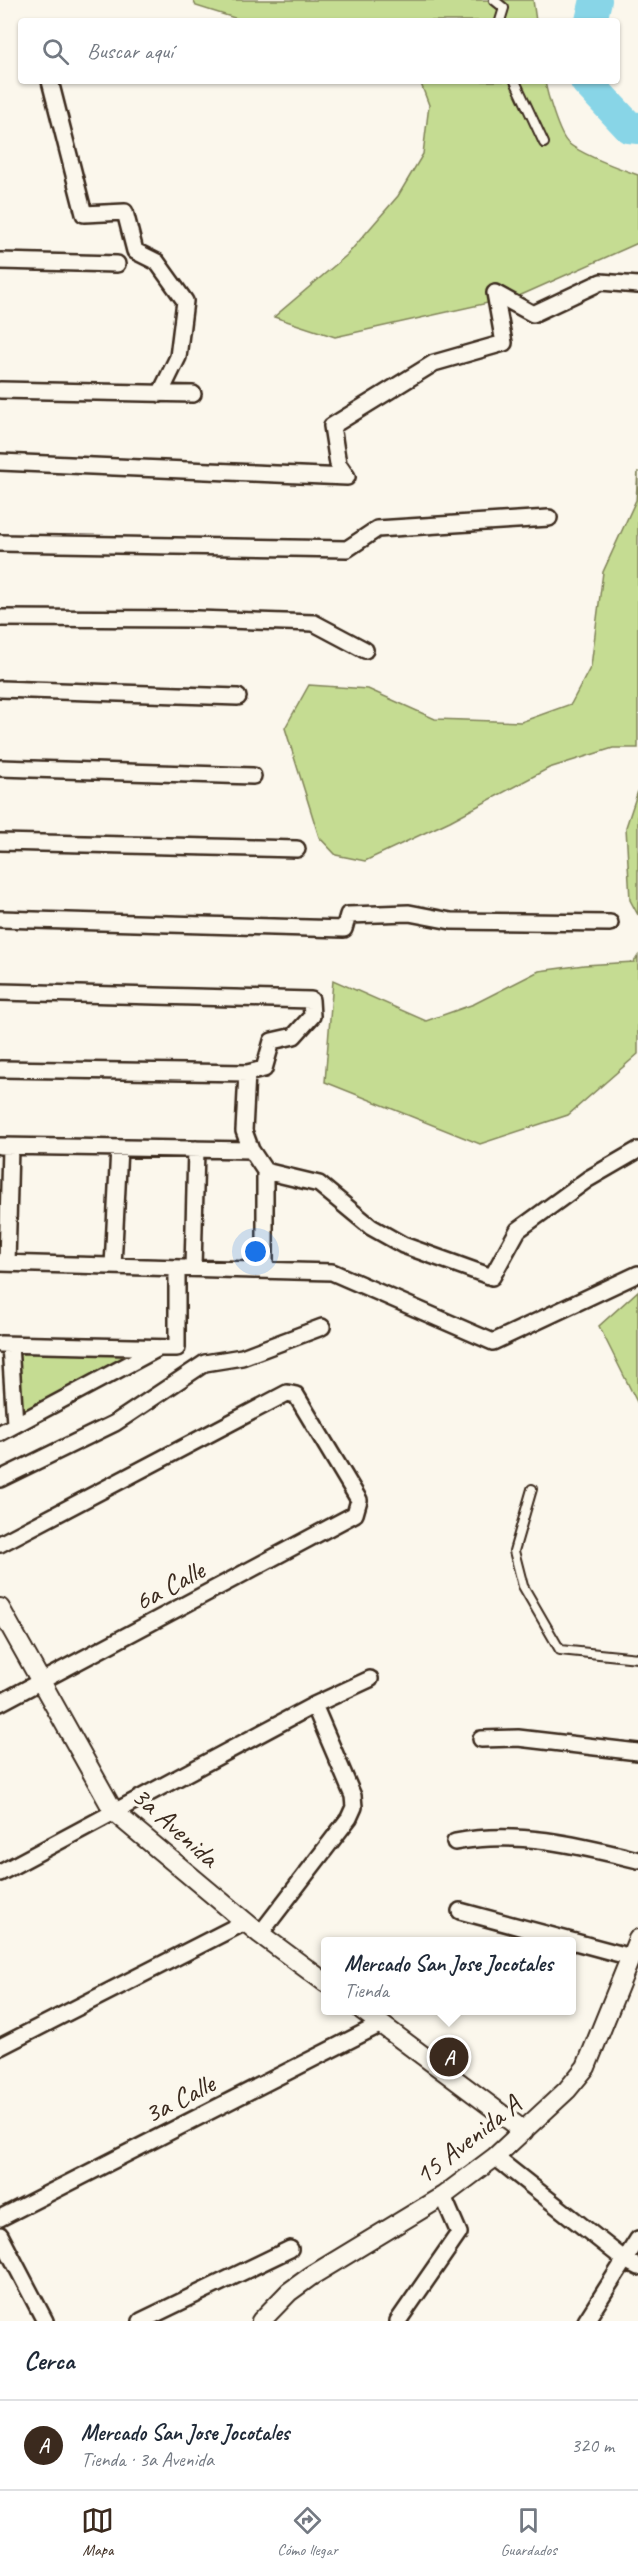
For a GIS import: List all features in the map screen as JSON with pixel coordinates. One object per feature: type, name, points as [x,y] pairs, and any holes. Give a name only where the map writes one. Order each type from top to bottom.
[{"type":"street","points":[[51,84],[84,214],[125,212],[135,251],[157,262],[185,301],[178,357],[160,394]]},
{"type":"street","points":[[0,261],[117,264]]},
{"type":"street","points":[[0,462],[347,477],[338,464],[332,426],[434,363],[504,343],[495,293],[533,314],[601,282],[638,285]]},
{"type":"street","points":[[0,390],[193,394]]},
{"type":"street","points":[[0,543],[347,549],[377,529],[549,518]]},
{"type":"street","points":[[0,618],[198,619],[314,623],[364,650]]},
{"type":"street","points":[[0,689],[238,697]]},
{"type":"street","points":[[0,768],[253,776]]},
{"type":"street","points":[[0,842],[297,849]]},
{"type":"street","points":[[0,919],[344,929],[348,915],[409,913],[451,921],[610,923]]},
{"type":"street","points":[[0,992],[311,1000],[312,1016],[294,1036],[272,1041],[264,1069],[247,1073],[0,1068]]},
{"type":"street","points":[[247,1073],[244,1131],[251,1150],[266,1172],[266,1270]]},
{"type":"street","points":[[251,1150],[5,1147],[3,1263],[332,1272],[493,1342],[638,1274]]},
{"type":"street","points":[[113,1266],[119,1148]]},
{"type":"street","points":[[193,1268],[196,1149]]},
{"type":"street","points":[[266,1172],[319,1184],[371,1227],[403,1245],[492,1278],[518,1230],[588,1179],[638,1150]]},
{"type":"street","points":[[15,1424],[5,1345],[177,1348],[177,1268]]},
{"type":"street","points":[[0,1479],[115,1423],[205,1363],[242,1357],[322,1327]]},
{"type":"street","points":[[0,1433],[161,1347]]},
{"type":"street","name":"6a Calle","points":[[0,1544],[287,1393],[296,1395],[359,1500],[355,1514],[0,1703]]},
{"type":"street","name":"3a Avenida","points":[[0,1608],[114,1812],[245,1922],[321,1979]]},
{"type":"street","points":[[0,1873],[314,1705],[370,1679]]},
{"type":"street","points":[[260,1934],[349,1818],[354,1808],[353,1796],[314,1705]]},
{"type":"street","points":[[481,1739],[518,1738],[638,1752]]},
{"type":"street","points":[[455,1842],[478,1837],[506,1836],[573,1844],[638,1860]]},
{"type":"street","points":[[460,1911],[557,1937]]},
{"type":"street","points":[[0,2048],[245,1922]]},
{"type":"street","name":"15 Avenida A","points":[[261,2321],[289,2292],[311,2276],[442,2196],[495,2157],[567,2090],[586,2067],[638,1939]]},
{"type":"street","points":[[576,1942],[631,1957]]},
{"type":"street","points":[[369,2015],[524,2131]]},
{"type":"street","name":"3a Calle","points":[[0,2218],[381,2024]]},
{"type":"street","points":[[495,2157],[631,2264]]},
{"type":"street","points":[[398,2321],[459,2233],[442,2196]]},
{"type":"street","points":[[0,2235],[45,2321]]},
{"type":"street","points":[[586,2321],[631,2264],[638,2239]]},
{"type":"street","points":[[141,2321],[290,2250]]},
{"type":"lane","points":[[494,0],[504,8],[501,18]]},
{"type":"lane","points":[[516,84],[544,143]]},
{"type":"lane","points":[[532,1489],[514,1551],[523,1586],[560,1650],[638,1658]]},
{"type":"green space","points":[[193,0],[533,0],[536,18],[234,18],[196,6]]},
{"type":"green space","points":[[421,84],[546,84],[557,123],[568,143],[591,156],[638,175],[638,243],[519,296],[335,337],[274,317],[347,255],[398,196],[423,154],[429,105]]},
{"type":"green space","points":[[638,471],[638,748],[613,748],[549,768],[450,821],[365,861],[336,855],[319,837],[285,728],[309,685],[368,689],[435,719],[521,722],[571,704],[591,666],[603,572],[636,500]]},
{"type":"green space","points":[[638,791],[638,915],[630,900],[626,827]]},
{"type":"green space","points":[[638,956],[638,1054],[568,1115],[480,1144],[325,1082],[333,980],[426,1021],[474,1004],[539,971],[634,962]]},
{"type":"green space","points":[[638,1291],[638,1404],[599,1326]]},
{"type":"green space","points":[[10,1345],[161,1347],[15,1424]]},
{"type":"waterway","points":[[592,18],[596,0]]},
{"type":"waterway","points":[[589,84],[629,127],[638,128]]},
{"type":"place","name":"Mercado San Jose Jocotales","points":[[449,2057]]}]
